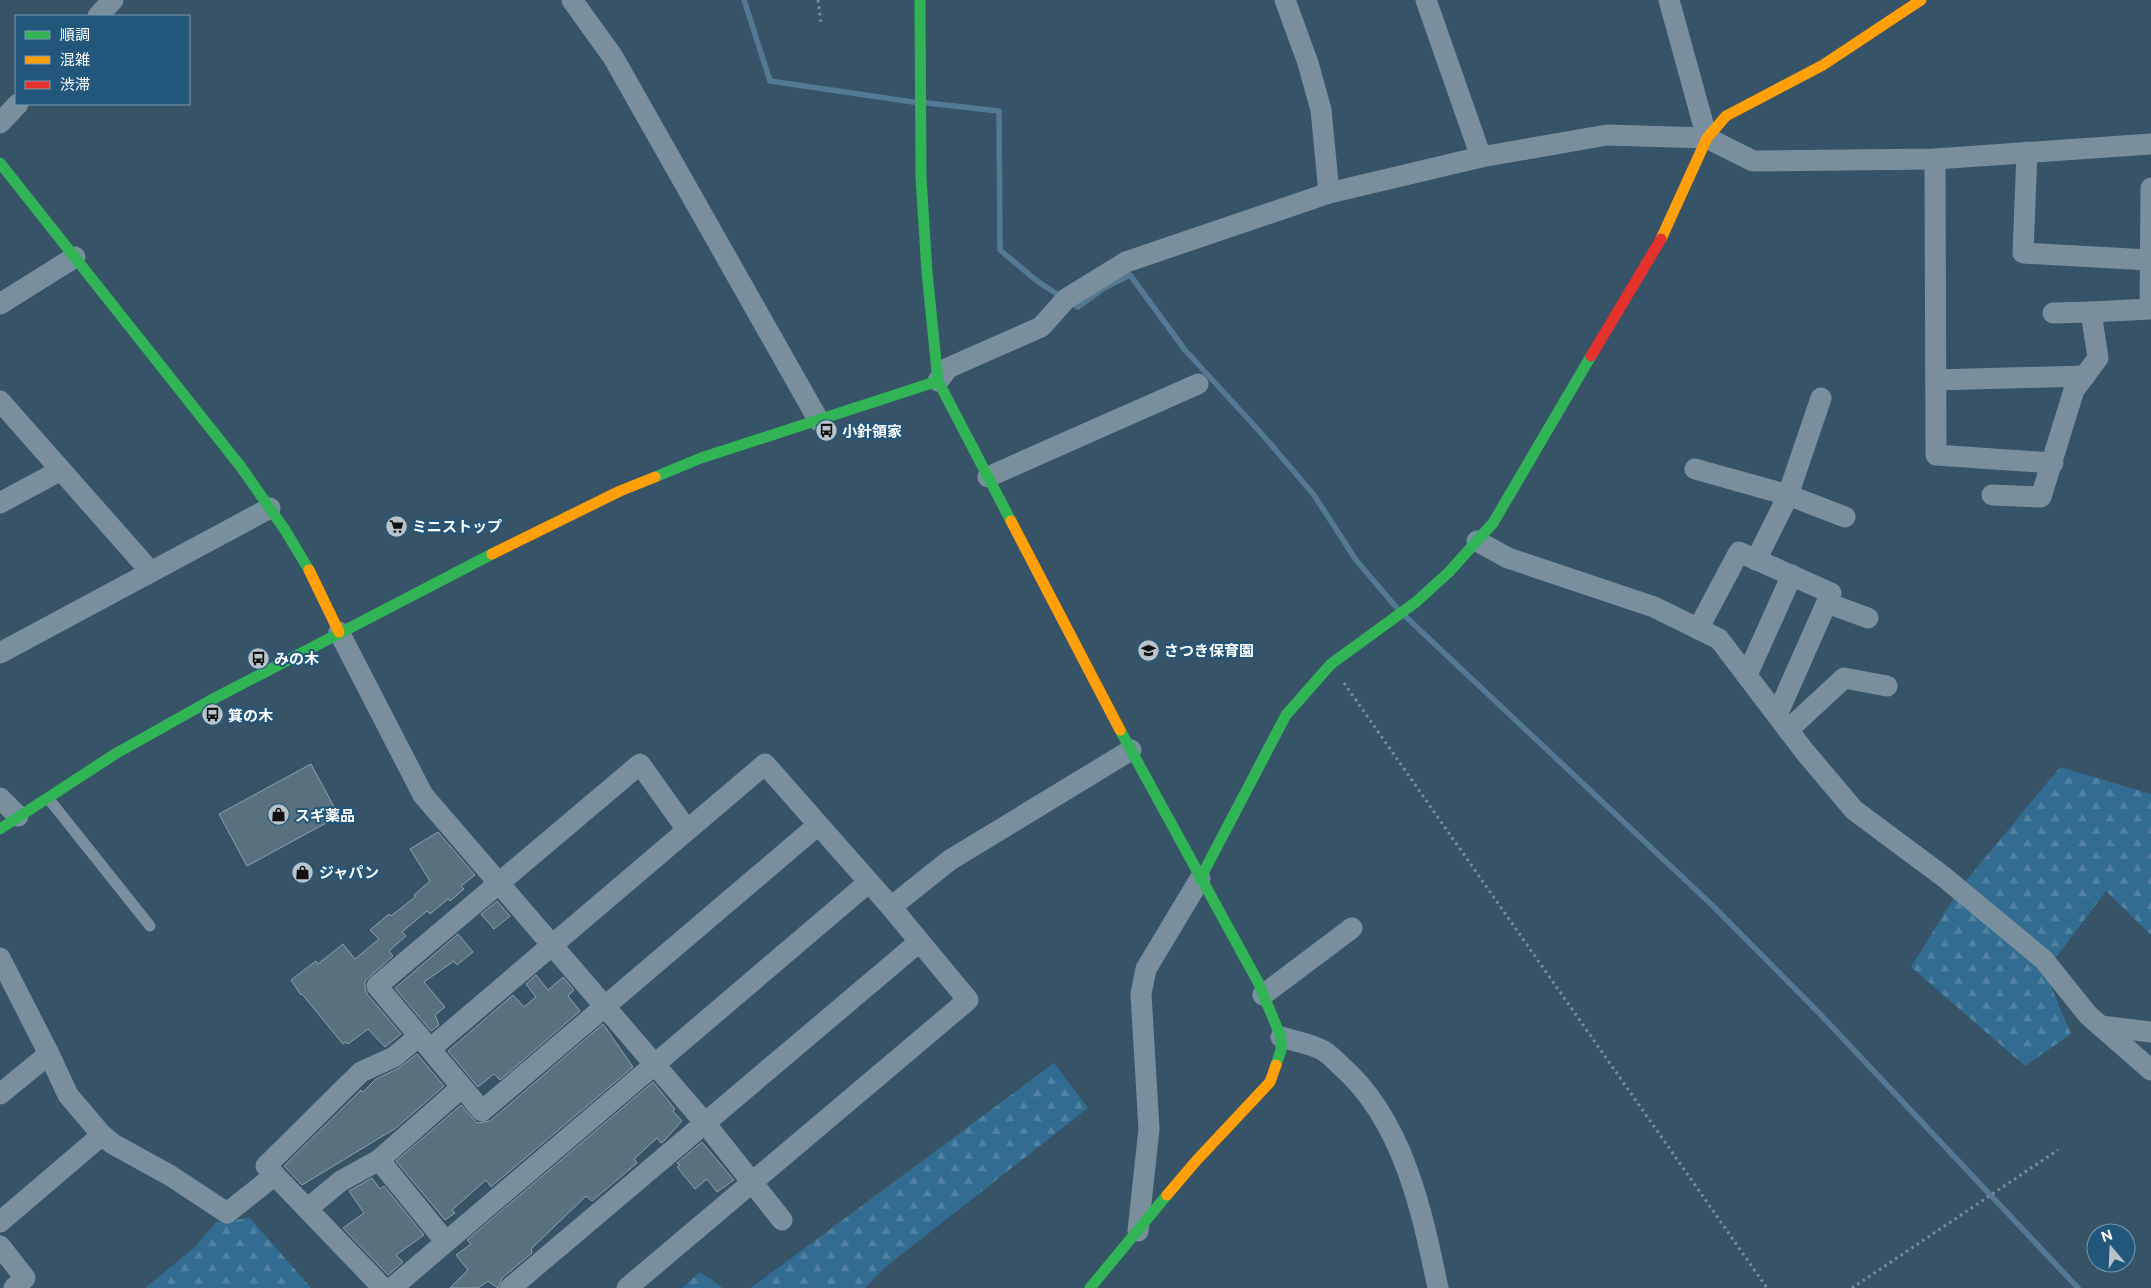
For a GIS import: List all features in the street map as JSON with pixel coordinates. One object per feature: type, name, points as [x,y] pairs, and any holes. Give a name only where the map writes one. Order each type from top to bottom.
[{"type":"street","points":[[99,15],[113,0]]},
{"type":"street","points":[[572,0],[613,57],[818,421]]},
{"type":"street","points":[[920,0],[921,177],[927,272],[938,381],[1131,750],[1263,995],[1281,1037],[1281,1050],[1270,1082],[1196,1161],[1090,1288]]},
{"type":"street","points":[[1285,0],[1308,63],[1321,110],[1329,193]]},
{"type":"street","points":[[1426,0],[1481,157]]},
{"type":"street","points":[[1669,0],[1708,138]]},
{"type":"street","points":[[1138,1231],[1149,1129],[1141,994],[1146,969],[1200,879],[1286,715],[1331,664],[1416,602],[1449,572],[1493,523],[1667,228],[1708,138],[1726,116],[1823,65],[1921,0]]},
{"type":"street","points":[[0,123],[17,105]]},
{"type":"street","points":[[0,829],[115,754],[339,632],[554,522],[701,458],[938,381],[948,368],[1041,327],[1066,299],[1126,262],[1329,193],[1481,157],[1607,135],[1708,138],[1753,160],[1935,159],[2151,144]]},
{"type":"street","points":[[2027,152],[2023,253],[2149,260]]},
{"type":"street","points":[[1935,159],[1936,455],[2053,463]]},
{"type":"street","points":[[0,163],[234,457],[270,508],[325,602],[423,795],[705,1123],[782,1220]]},
{"type":"street","points":[[2053,313],[2150,309],[2151,188]]},
{"type":"street","points":[[0,304],[75,257]]},
{"type":"street","points":[[1992,496],[2041,497],[2074,390],[2098,358],[2091,312]]},
{"type":"street","points":[[1936,380],[2084,376]]},
{"type":"street","points":[[988,478],[1198,384]]},
{"type":"street","points":[[1756,560],[1788,495],[1820,398]]},
{"type":"street","points":[[0,401],[150,572]]},
{"type":"street","points":[[1695,469],[1788,495],[1845,517]]},
{"type":"street","points":[[0,502],[61,470]]},
{"type":"street","points":[[0,652],[270,508]]},
{"type":"street","points":[[1477,541],[1508,558],[1654,607],[1719,639],[1782,722],[1854,810],[1944,877],[2044,960],[2088,1014],[2151,1070]]},
{"type":"street","points":[[1698,629],[1739,552],[1831,593],[1782,722]]},
{"type":"street","points":[[1747,675],[1792,576]]},
{"type":"street","points":[[1827,603],[1868,618]]},
{"type":"street","points":[[1782,722],[1844,678],[1887,686]]},
{"type":"street","points":[[891,907],[950,860],[1131,750]]},
{"type":"street","points":[[687,830],[640,764],[377,986],[482,1111],[818,825]]},
{"type":"street","points":[[383,1288],[266,1166],[362,1072],[424,1042],[552,945],[765,764],[891,907],[968,1000],[626,1288]]},
{"type":"street","points":[[0,798],[18,816]]},
{"type":"street","points":[[392,1288],[869,882]]},
{"type":"street","points":[[1263,995],[1352,928]]},
{"type":"street","points":[[510,1288],[919,942]]},
{"type":"street","points":[[0,958],[68,1095],[102,1135],[113,1144],[171,1176],[227,1213],[275,1176]]},
{"type":"street","points":[[2101,1026],[2151,1032]]},
{"type":"street","points":[[1281,1037],[1324,1050],[1353,1076],[1380,1113],[1403,1158],[1425,1227],[1438,1288]]},
{"type":"street","points":[[0,1094],[49,1054]]},
{"type":"street","points":[[307,1209],[341,1181],[379,1160],[462,1087]]},
{"type":"street","points":[[0,1222],[102,1135]]},
{"type":"street","points":[[379,1160],[446,1242]]},
{"type":"street","points":[[0,1246],[25,1278],[20,1286]]},
{"type":"lane","points":[[48,797],[150,926]]},
{"type":"path","points":[[818,0],[821,23]]},
{"type":"path","points":[[1331,664],[1767,1288]]},
{"type":"path","points":[[1852,1288],[2058,1150]]},
{"type":"green space","points":[[2060,767],[2151,794],[2151,935],[2106,891],[2045,972],[2071,1034],[2025,1066],[1911,967],[1960,888]]},
{"type":"green space","points":[[1054,1063],[1088,1108],[883,1269],[865,1288],[751,1288]]},
{"type":"green space","points":[[250,1218],[311,1288],[145,1288],[195,1247],[216,1222]]},
{"type":"green space","points":[[700,1272],[723,1288],[682,1288]]},
{"type":"building","name":"スギ薬品","points":[[311,764],[339,816],[247,866],[219,814]]},
{"type":"building","points":[[438,832],[475,875],[461,886],[464,889],[450,901],[448,899],[430,914],[427,911],[402,932],[406,936],[389,951],[393,956],[365,981],[367,994],[401,1034],[385,1047],[368,1029],[348,1044],[346,1042],[343,1044],[301,995],[291,980],[316,961],[318,964],[343,944],[355,959],[379,939],[370,930],[389,914],[391,916],[415,897],[414,895],[430,881],[410,849]]},
{"type":"building","points":[[497,901],[510,916],[494,929],[481,914]]},
{"type":"building","points":[[458,934],[473,952],[457,965],[454,961],[424,982],[445,1007],[435,1015],[439,1025],[431,1031],[395,988]]},
{"type":"building","points":[[536,975],[548,990],[563,977],[574,990],[568,996],[580,1011],[500,1080],[494,1074],[478,1087],[448,1051],[513,995],[524,1007],[536,997],[526,984]]},
{"type":"building","points":[[603,1024],[633,1067],[491,1187],[486,1180],[452,1210],[455,1213],[445,1220],[396,1161],[461,1105],[477,1123],[490,1121]]},
{"type":"building","points":[[417,1054],[444,1086],[396,1128],[302,1185],[284,1166],[361,1090],[363,1092],[376,1079],[399,1068]]},
{"type":"building","points":[[653,1082],[675,1109],[673,1111],[682,1121],[663,1142],[661,1143],[657,1138],[634,1159],[637,1163],[592,1201],[586,1196],[531,1249],[532,1253],[502,1278],[498,1288],[488,1281],[478,1288],[450,1288],[468,1270],[456,1255],[471,1244],[467,1240]]},
{"type":"building","points":[[702,1142],[734,1180],[717,1192],[707,1179],[695,1189],[677,1167],[680,1165],[677,1163]]},
{"type":"building","points":[[372,1178],[380,1189],[384,1186],[424,1235],[396,1255],[403,1262],[388,1275],[343,1228],[364,1213],[349,1191]]},
{"type":"waterway","points":[[744,0],[770,81],[913,102]]},
{"type":"waterway","points":[[927,103],[999,111],[1000,250],[1037,281],[1063,298]]},
{"type":"waterway","points":[[1071,303],[1078,307],[1104,288],[1130,275],[1185,350],[1261,433],[1314,495],[1356,560],[1396,607]]},
{"type":"waterway","points":[[1406,617],[1713,906],[1821,1015],[2078,1288]]},
{"type":"traffic: fast","points":[[920,0],[921,177],[927,272],[938,381],[1011,521]]},
{"type":"traffic: fast","points":[[0,163],[241,467],[285,530],[309,570]]},
{"type":"traffic: fast","points":[[1200,879],[1286,715],[1331,664],[1416,602],[1449,572],[1493,523],[1591,356]]},
{"type":"traffic: fast","points":[[655,477],[701,458],[938,381]]},
{"type":"traffic: fast","points":[[0,829],[115,754],[213,699],[492,554]]},
{"type":"traffic: fast","points":[[1120,730],[1258,982],[1281,1037],[1281,1050],[1276,1065]]},
{"type":"traffic: fast","points":[[1090,1288],[1167,1195]]},
{"type":"traffic: slow","points":[[1661,239],[1707,138],[1726,116],[1823,65],[1921,0]]},
{"type":"traffic: slow","points":[[492,554],[620,491],[655,477]]},
{"type":"traffic: slow","points":[[1011,521],[1120,730]]},
{"type":"traffic: slow","points":[[309,570],[339,632]]},
{"type":"traffic: slow","points":[[1167,1195],[1270,1082],[1276,1065]]},
{"type":"traffic: jam","points":[[1591,356],[1661,239]]},
{"type":"place","name":"小針領家","points":[[826,431]]},
{"type":"place","name":"ミニストップ","points":[[396,526]]},
{"type":"place","name":"さつき保育園","points":[[1148,650]]},
{"type":"place","name":"みの木","points":[[258,658]]},
{"type":"place","name":"箕の木","points":[[212,715]]},
{"type":"place","name":"スギ薬品","points":[[279,815]]},
{"type":"place","name":"ジャパン","points":[[303,872]]}]
